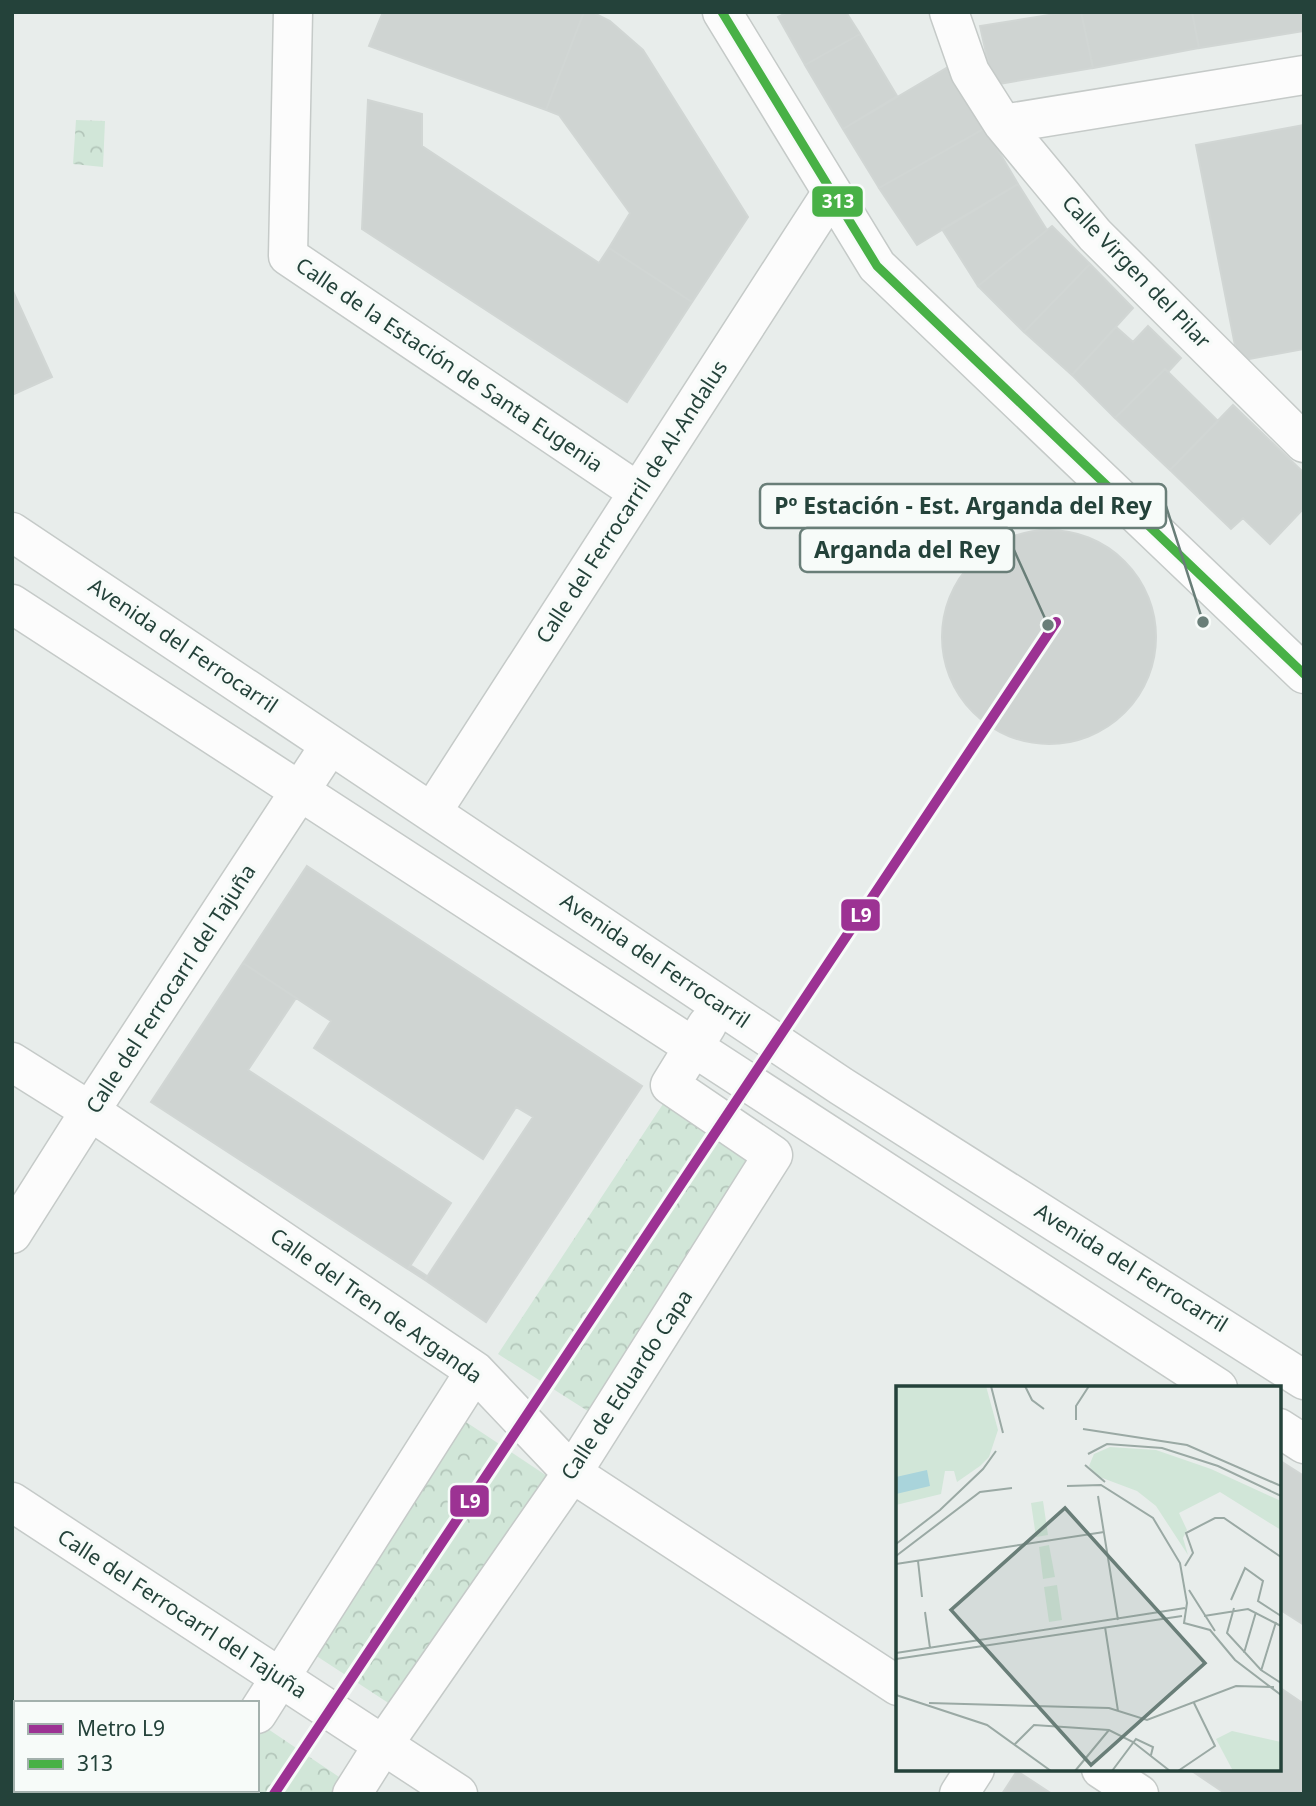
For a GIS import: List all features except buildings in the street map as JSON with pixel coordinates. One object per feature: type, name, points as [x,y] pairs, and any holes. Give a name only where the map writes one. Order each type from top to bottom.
[{"type":"street","name":"Calle de la Estación de Santa Eugenia","points":[[293,12],[288,256],[638,492]]},
{"type":"street","points":[[722,12],[877,266],[1304,674]]},
{"type":"street","name":"Calle Virgen del Pilar","points":[[949,12],[970,72],[1003,124],[1095,235],[1304,443]]},
{"type":"street","points":[[1003,124],[1304,75]]},
{"type":"street","name":"Calle del Ferrocarril de Al-Andalus","points":[[432,812],[832,192]]},
{"type":"street","name":"Avenida del Ferrocarril","points":[[12,532],[841,1086],[1304,1380]]},
{"type":"street","points":[[12,604],[1215,1386]]},
{"type":"street","name":"Calle del Ferrocarrl del Tajuña","points":[[12,1234],[330,745]]},
{"type":"street","name":"Calle de Eduardo Capa","points":[[352,1794],[383,1745],[572,1473],[773,1155],[670,1085],[720,1005]]},
{"type":"street","name":"Calle del Tren de Arganda","points":[[12,1062],[90,1111],[475,1371],[572,1473],[896,1685]]},
{"type":"street","points":[[259,1711],[475,1371]]},
{"type":"street","points":[[1281,1429],[1304,1444]]},
{"type":"street","name":"Calle del Ferrocarrl del Tajuña","points":[[12,1502],[458,1794]]},
{"type":"street","points":[[959,1794],[974,1771]]},
{"type":"street","points":[[1104,1771],[1139,1794]]},
{"type":"green space","points":[[76,120],[105,121],[103,167],[73,164]]},
{"type":"green space","points":[[663,1104],[758,1165],[594,1415],[498,1354]]},
{"type":"green space","points":[[463,1420],[550,1478],[393,1706],[315,1655]]},
{"type":"green space","points":[[265,1727],[351,1785],[346,1794],[221,1794],[259,1792],[259,1735]]},
{"type":"metro line","name":"L9","points":[[274,1794],[1056,622]]},
{"type":"transit line","name":"313","points":[[722,12],[877,266],[1304,674]]},
{"type":"place","name":"Pº Estación - Est. Arganda del Rey","points":[[1203,622]]},
{"type":"place","name":"Arganda del Rey","points":[[1048,625]]}]
